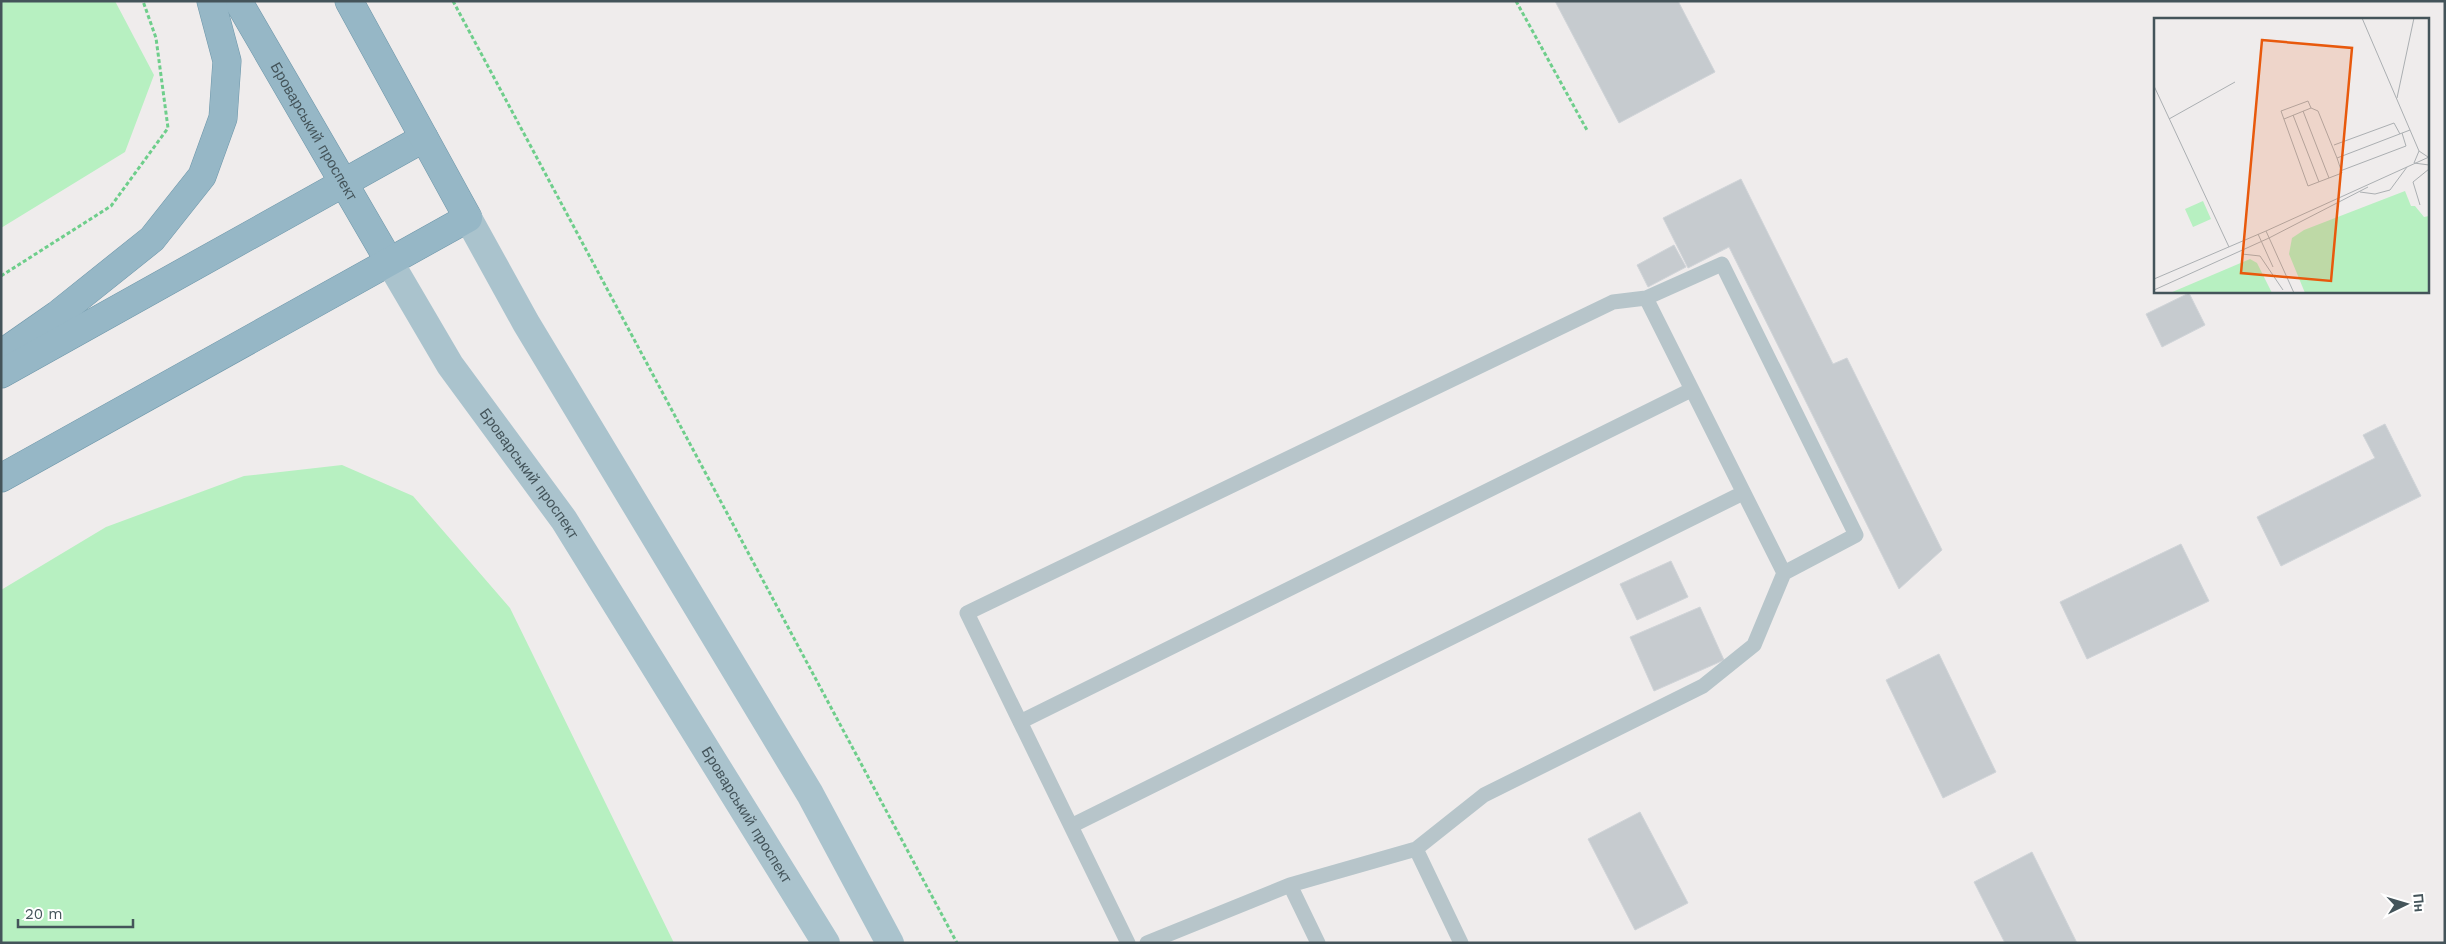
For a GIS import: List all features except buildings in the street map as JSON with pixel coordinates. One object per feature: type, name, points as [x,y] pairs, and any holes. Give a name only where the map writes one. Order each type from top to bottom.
[{"type":"highway","points":[[1,354],[57,315],[152,239],[202,176],[223,118],[227,61],[212,1]]},
{"type":"highway","name":"Броварський проспект","points":[[238,1],[389,261]]},
{"type":"highway","points":[[1,478],[468,218],[349,1]]},
{"type":"highway","points":[[1,374],[424,138]]},
{"type":"main road","points":[[468,218],[526,323],[810,794],[890,943]]},
{"type":"main road","name":"Броварський проспект","points":[[389,261],[450,365],[564,520],[826,943]]},
{"type":"lane","points":[[1128,943],[967,613],[1612,302],[1646,298],[1722,264],[1856,535],[1784,573],[1754,645],[1703,686],[1484,795],[1416,849],[1290,886],[1155,941]]},
{"type":"lane","points":[[1646,298],[1784,573]]},
{"type":"lane","points":[[1020,722],[1691,390]]},
{"type":"lane","points":[[1071,826],[1743,493]]},
{"type":"lane","points":[[1416,849],[1461,943]]},
{"type":"lane","points":[[1290,886],[1318,943]]},
{"type":"path","points":[[1,276],[111,206],[168,128],[156,38],[143,1]]},
{"type":"path","points":[[453,1],[957,943]]},
{"type":"path","points":[[1516,1],[1588,132]]},
{"type":"green space","points":[[1,1],[115,1],[154,75],[125,152],[1,228]]},
{"type":"green space","points":[[342,465],[413,496],[510,608],[674,943],[1,943],[1,590],[106,527],[244,476]]}]
